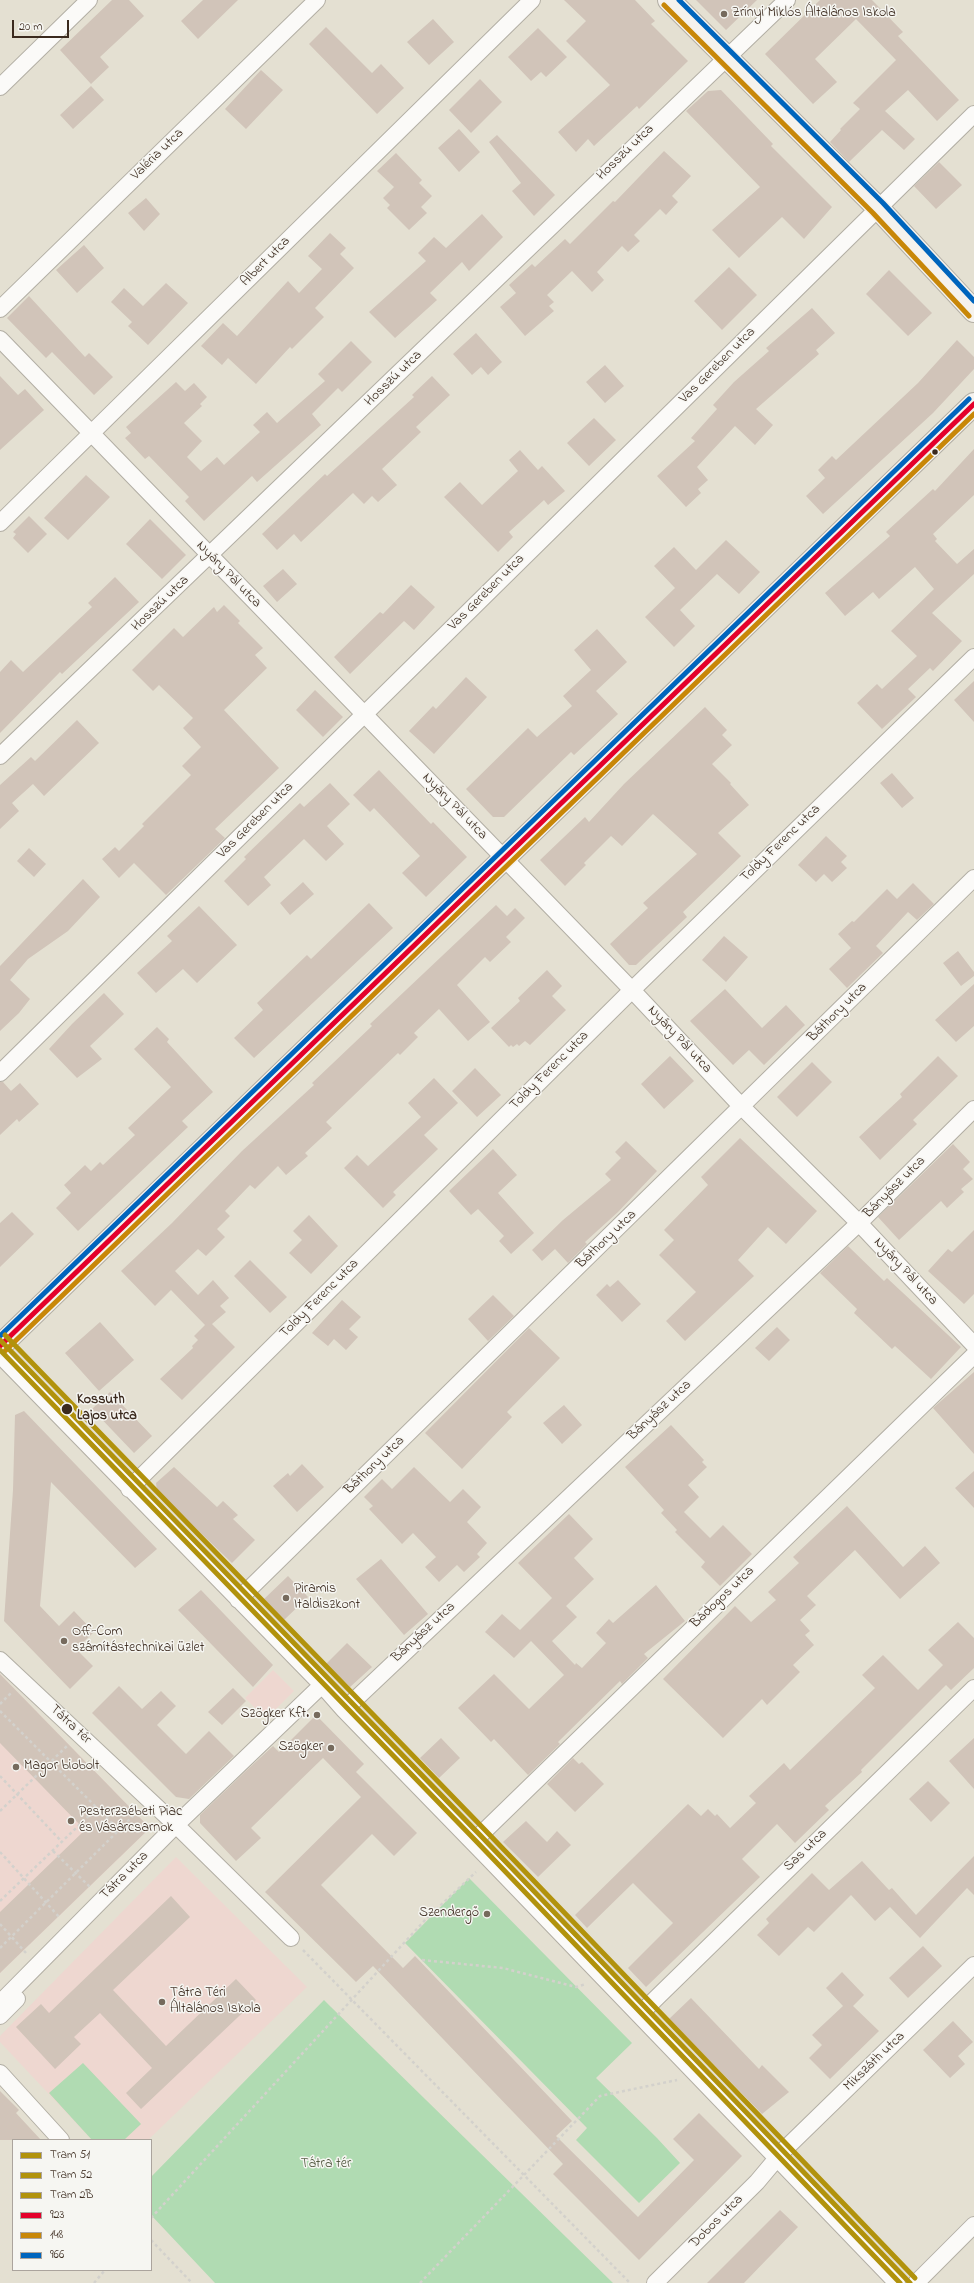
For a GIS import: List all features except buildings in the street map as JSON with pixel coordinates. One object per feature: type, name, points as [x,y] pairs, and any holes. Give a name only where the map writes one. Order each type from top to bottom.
[{"type":"street","points":[[0,87],[89,0]]},
{"type":"street","name":"Valéria utca","points":[[0,309],[317,0]]},
{"type":"street","name":"Albert utca","points":[[0,523],[532,0]]},
{"type":"street","points":[[668,0],[878,208],[974,311]]},
{"type":"street","name":"Hosszú utca","points":[[0,756],[210,557],[726,56],[787,0]]},
{"type":"street","name":"Vas Gereben utca","points":[[0,1073],[974,114]]},
{"type":"street","name":"Nyáry Pál utca","points":[[0,339],[632,990],[742,1107],[859,1223],[974,1344]]},
{"type":"street","points":[[0,1346],[974,404]]},
{"type":"street","name":"Toldy Ferenc utca","points":[[129,1489],[632,990],[974,657]]},
{"type":"street","name":"Báthory utca","points":[[238,1600],[974,878]]},
{"type":"street","name":"Bányász utca","points":[[344,1710],[859,1223],[974,1109]]},
{"type":"street","name":"Bádogos utca","points":[[473,1842],[974,1354]]},
{"type":"street","points":[[0,1356],[322,1685],[344,1710],[897,2283]]},
{"type":"street","name":"Tátra tér","points":[[0,1660],[176,1825],[291,1938]]},
{"type":"street","name":"Tátra utca","points":[[0,2003],[176,1825],[322,1685]]},
{"type":"street","name":"Sas utca","points":[[638,2015],[974,1688]]},
{"type":"street","points":[[0,2016],[169,1846],[176,1825]]},
{"type":"street","name":"Mikszáth utca","points":[[777,2158],[974,1965]]},
{"type":"street","points":[[0,2073],[61,2139]]},
{"type":"street","name":"Dobos utca","points":[[655,2283],[757,2182],[777,2158]]},
{"type":"street","points":[[916,2283],[974,2225]]},
{"type":"path","points":[[0,1711],[119,1830]]},
{"type":"path","points":[[0,1811],[79,1733]]},
{"type":"path","points":[[0,1776],[62,1842]]},
{"type":"path","points":[[0,1948],[119,1830],[148,1799]]},
{"type":"path","points":[[0,1901],[97,1808]]},
{"type":"path","points":[[53,1851],[93,1891]]},
{"type":"path","points":[[0,1852],[62,1920]]},
{"type":"path","points":[[152,2217],[426,1919],[480,1868]]},
{"type":"path","points":[[0,1924],[26,1953]]},
{"type":"path","points":[[291,1938],[630,2283]]},
{"type":"path","points":[[422,1960],[503,1968],[576,1987],[588,1983]]},
{"type":"path","points":[[420,2283],[600,2096],[679,2080]]},
{"type":"path","points":[[152,2241],[192,2283]]},
{"type":"path","points":[[94,2283],[105,2271]]},
{"type":"shaded area","name":"Szögker Kft.","points":[[273,1670],[294,1691],[266,1719],[245,1698]]},
{"type":"shaded area","name":"Pesterzsébeti Piac és Vásárcsarnok","points":[[0,1674],[150,1828],[0,1973]]},
{"type":"shaded area","name":"Tátra Téri Általános Iskola","points":[[176,1857],[307,1987],[149,2139],[91,2139],[0,2042],[0,2036]]},
{"type":"green space","points":[[469,1878],[632,2043],[596,2078],[657,2138],[680,2163],[639,2203],[576,2140],[587,2128],[405,1943]]},
{"type":"green space","name":"Tátra tér","points":[[324,2000],[613,2283],[215,2283],[152,2216],[152,2176]]},
{"type":"green space","points":[[83,2063],[141,2124],[125,2139],[91,2139],[49,2093]]},
{"type":"tram line","name":"2B","points":[[5,1335],[485,1830],[915,2278]]},
{"type":"tram line","name":"51","points":[[0,1340],[480,1835],[910,2283]]},
{"type":"tram line","name":"52","points":[[0,1350],[475,1840],[900,2283]]},
{"type":"transit line","name":"966","points":[[679,0],[883,203],[974,301]]},
{"type":"transit line","name":"148","points":[[664,5],[873,213],[969,316]]},
{"type":"transit line","name":"966","points":[[0,1336],[969,399]]},
{"type":"transit line","name":"923","points":[[0,1346],[974,404]]},
{"type":"transit line","name":"148","points":[[5,1351],[974,414]]},
{"type":"place","name":"Zrínyi Miklós Általános Iskola","points":[[724,14]]},
{"type":"place","name":"Kossuth Lajos utca","points":[[67,1409]]},
{"type":"place","name":"Piramis Italdiszkont","points":[[286,1598]]},
{"type":"place","name":"Off-Com számítástechnikai üzlet","points":[[64,1641]]},
{"type":"place","name":"Szögker Kft.","points":[[317,1715]]},
{"type":"place","name":"Szögker","points":[[331,1748]]},
{"type":"place","name":"Magor biobolt","points":[[16,1767]]},
{"type":"place","name":"Pesterzsébeti Piac és Vásárcsarnok","points":[[71,1821]]},
{"type":"place","name":"Szendergő","points":[[487,1914]]},
{"type":"place","name":"Tátra Téri Általános Iskola","points":[[162,2002]]}]
